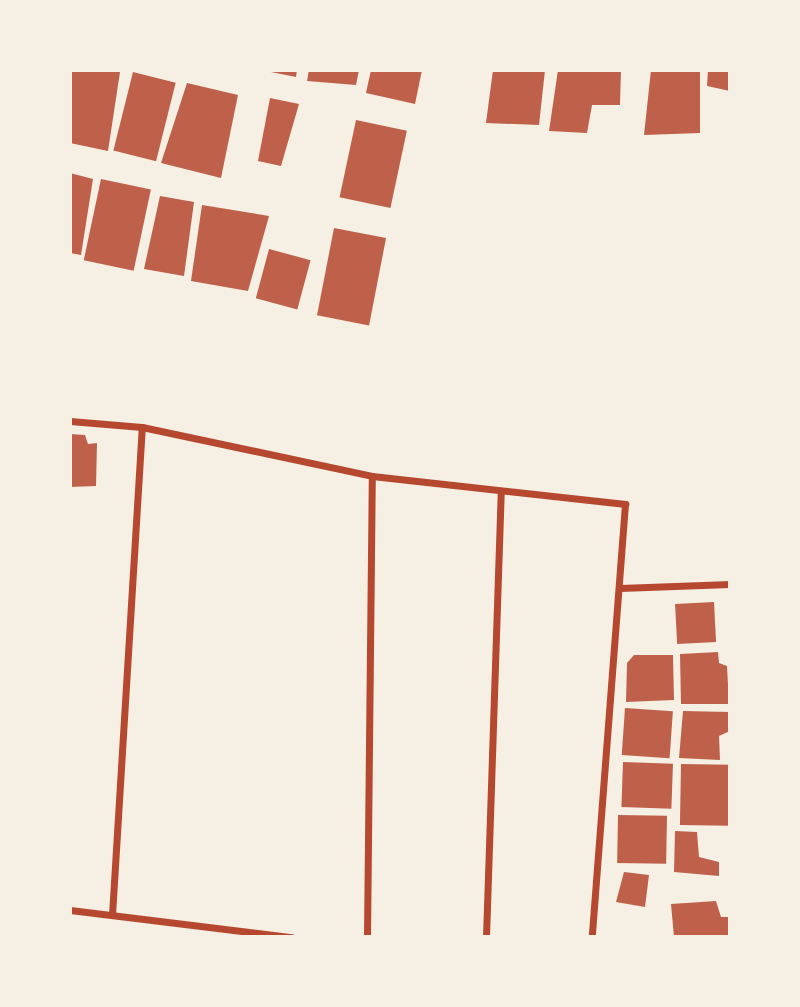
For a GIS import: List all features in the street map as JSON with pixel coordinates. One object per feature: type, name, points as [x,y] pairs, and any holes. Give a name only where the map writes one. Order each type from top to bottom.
[{"type":"street","points":[[70,421],[142,427],[372,477],[625,504],[592,937]]},
{"type":"street","points":[[112,915],[142,427]]},
{"type":"street","points":[[368,937],[372,477]]},
{"type":"street","points":[[486,937],[501,491]]},
{"type":"street","points":[[620,588],[730,584]]},
{"type":"street","points":[[70,910],[291,937]]},
{"type":"building","points":[[70,70],[120,72],[108,151],[70,143]]},
{"type":"building","points":[[261,70],[297,70],[296,77]]},
{"type":"building","points":[[309,70],[359,70],[356,85],[307,81]]},
{"type":"building","points":[[371,70],[422,70],[415,104],[366,93]]},
{"type":"building","points":[[493,70],[545,70],[539,125],[486,123]]},
{"type":"building","points":[[558,70],[621,70],[620,105],[592,105],[587,133],[549,131]]},
{"type":"building","points":[[651,70],[700,70],[700,133],[644,135]]},
{"type":"building","points":[[708,70],[730,70],[730,91],[707,86]]},
{"type":"building","points":[[133,72],[176,83],[156,161],[113,151]]},
{"type":"building","points":[[187,83],[238,95],[221,178],[161,163]]},
{"type":"building","points":[[270,98],[299,104],[281,166],[258,161]]},
{"type":"building","points":[[356,120],[407,131],[390,208],[340,197]]},
{"type":"building","points":[[70,173],[93,179],[81,255],[70,253]]},
{"type":"building","points":[[101,179],[151,190],[134,271],[84,260]]},
{"type":"building","points":[[160,196],[194,202],[184,276],[144,269]]},
{"type":"building","points":[[202,205],[269,216],[248,291],[191,281]]},
{"type":"building","points":[[334,228],[386,238],[369,325],[317,315]]},
{"type":"building","points":[[269,249],[311,260],[297,309],[256,298]]},
{"type":"building","points":[[70,434],[85,435],[88,444],[97,443],[96,486],[70,487]]},
{"type":"building","points":[[714,602],[716,642],[677,644],[675,604]]},
{"type":"building","points":[[718,652],[719,663],[727,666],[729,704],[681,704],[680,654]]},
{"type":"building","points":[[634,655],[673,655],[674,700],[626,702],[627,663]]},
{"type":"building","points":[[625,708],[673,711],[670,758],[622,755]]},
{"type":"building","points":[[683,711],[730,712],[730,731],[719,736],[720,760],[679,758]]},
{"type":"building","points":[[623,762],[673,764],[671,809],[621,807]]},
{"type":"building","points":[[681,764],[730,765],[729,826],[680,825]]},
{"type":"building","points":[[618,815],[667,816],[666,864],[617,863]]},
{"type":"building","points":[[675,831],[697,832],[699,857],[719,862],[719,876],[674,872]]},
{"type":"building","points":[[624,872],[649,875],[645,907],[616,902]]},
{"type":"building","points":[[716,901],[721,917],[730,917],[730,937],[674,937],[671,904]]}]
